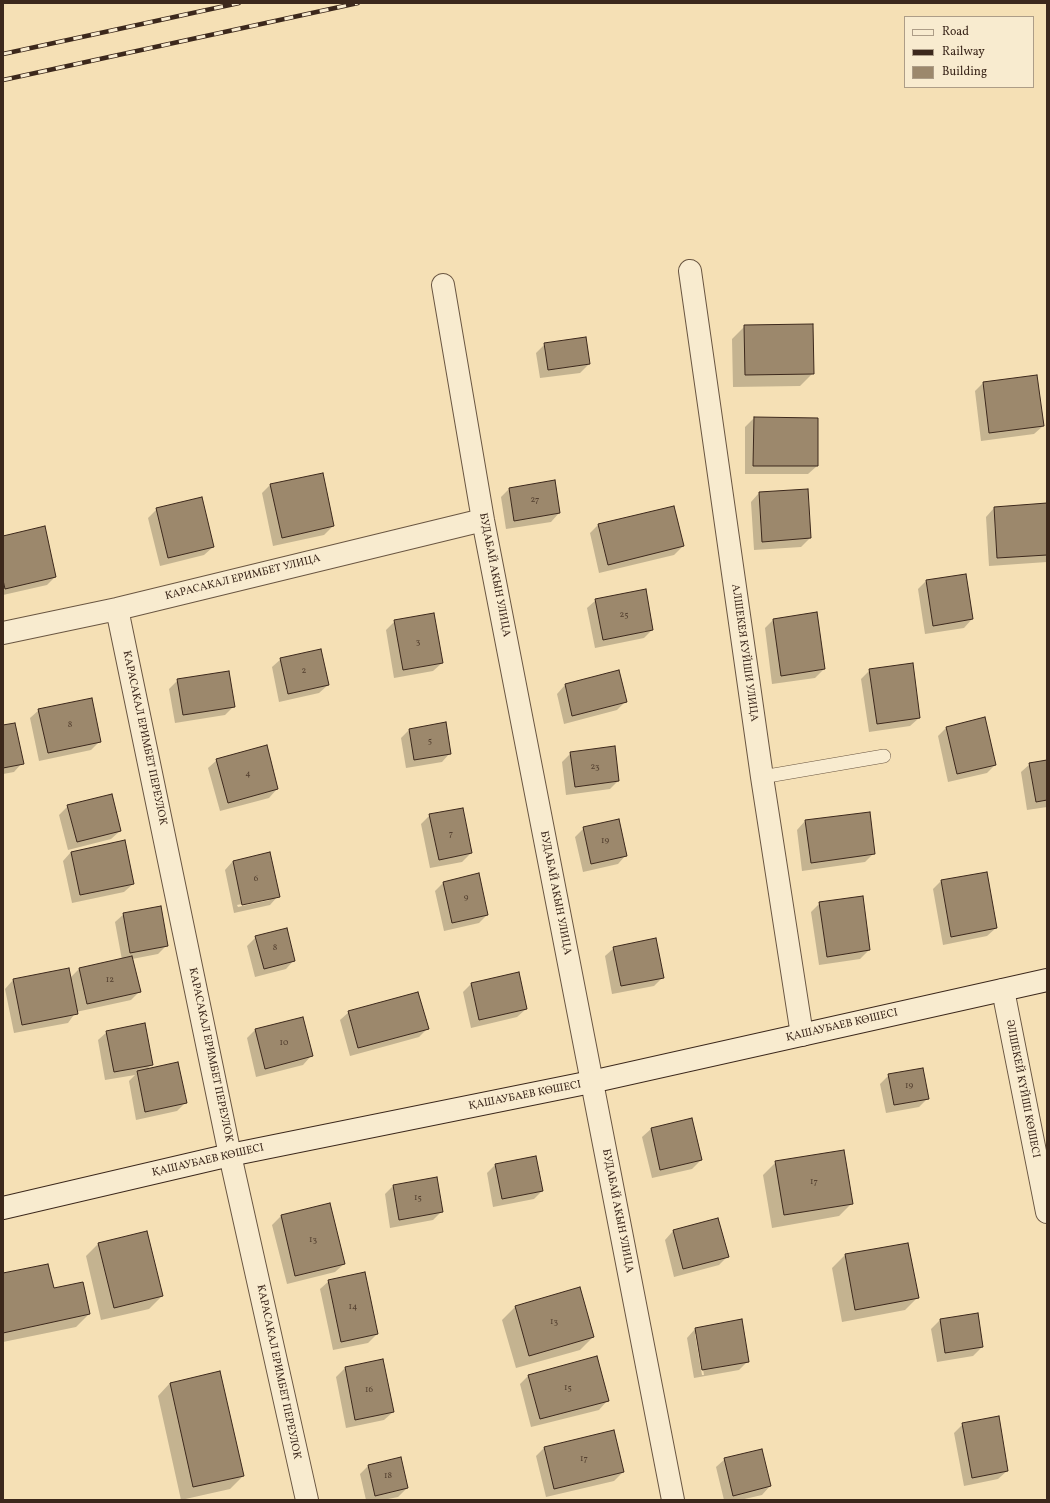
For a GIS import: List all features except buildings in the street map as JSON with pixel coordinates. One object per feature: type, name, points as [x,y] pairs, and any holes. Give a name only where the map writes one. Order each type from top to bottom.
[{"type":"street","name":"АЛШЕКЕЯ КУЙШИ УЛИЦА","points":[[690,271],[762,777],[802,1035]]},
{"type":"street","name":"БУДАБАЙ АКЫН УЛИЦА","points":[[443,285],[483,520],[591,1082],[674,1500]]},
{"type":"street","name":"КАРАСАКАЛ ЕРИМБЕТ УЛИЦА","points":[[3,633],[117,609],[483,520]]},
{"type":"street","name":"КАРАСАКАЛ ЕРИМБЕТ ПЕРЕУЛОК","points":[[117,609],[230,1156],[306,1500]]},
{"type":"street","name":"ҚАШАУБАЕВ КӨШЕСІ","points":[[3,1208],[230,1156],[591,1082],[1047,980]]},
{"type":"street","name":"ӘЛШЕКЕЙ КҮЙШІ КӨШЕСІ","points":[[1003,990],[1047,1212]]},
{"type":"lane","points":[[762,777],[884,756]]},
{"type":"railway","points":[[3,54],[239,3]]},
{"type":"railway","points":[[3,80],[358,3]]}]
